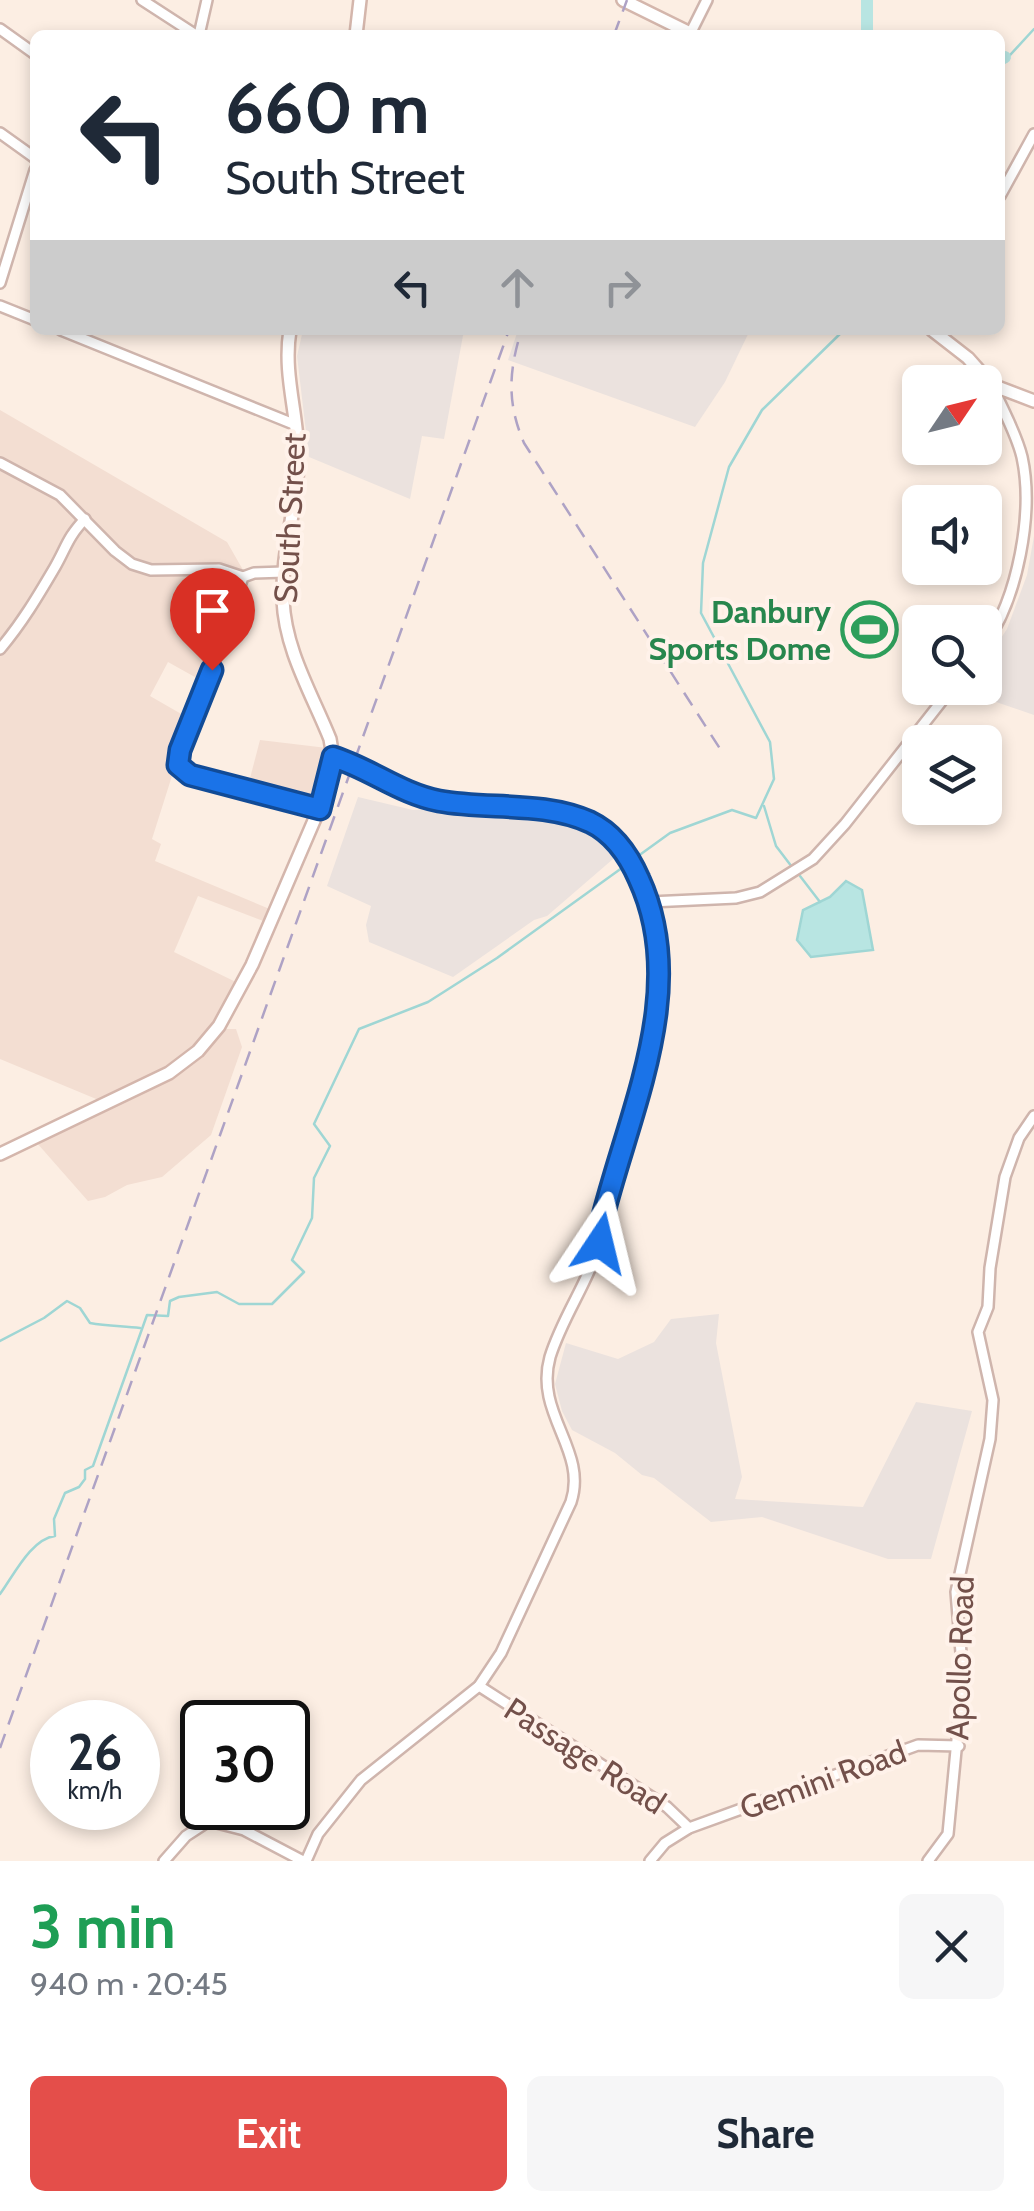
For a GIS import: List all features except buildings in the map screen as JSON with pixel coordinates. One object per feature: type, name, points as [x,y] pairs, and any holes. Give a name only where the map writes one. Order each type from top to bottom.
[{"type":"main road","points":[[357,30],[360,0]]},
{"type":"main road","points":[[623,0],[685,30]]},
{"type":"main road","name":"South Street","points":[[289,335],[286,364],[296,425],[296,485],[284,572],[288,634],[330,740],[333,757]]},
{"type":"main road","points":[[941,335],[974,365]]},
{"type":"main road","points":[[1002,389],[1034,400]]},
{"type":"main road","points":[[0,1154],[169,1073],[198,1051],[236,998],[320,809],[333,757]]},
{"type":"street","points":[[142,0],[190,30]]},
{"type":"street","points":[[199,30],[208,0]]},
{"type":"street","points":[[695,30],[707,0]]},
{"type":"street","points":[[0,29],[30,50]]},
{"type":"street","points":[[0,133],[30,154]]},
{"type":"street","points":[[1005,187],[1034,134]]},
{"type":"street","points":[[0,283],[30,186]]},
{"type":"street","points":[[0,236],[12,243]]},
{"type":"street","points":[[0,306],[30,318]]},
{"type":"street","points":[[72,335],[296,425]]},
{"type":"street","points":[[1002,408],[1024,460],[1026,520],[1022,553],[1002,610]]},
{"type":"street","points":[[0,463],[60,495],[132,564],[151,570],[219,568],[242,577],[254,572],[284,572]]},
{"type":"street","points":[[0,648],[24,621],[59,560],[66,538],[85,519]]},
{"type":"street","points":[[242,577],[178,765],[190,775],[320,809]]},
{"type":"street","points":[[650,902],[736,898],[760,892],[801,868],[846,824],[939,705]]},
{"type":"street","points":[[164,1861],[186,1836],[209,1821],[244,1830],[304,1861],[318,1834],[361,1780],[480,1686],[501,1653],[577,1483],[574,1463],[552,1416],[547,1371],[556,1341],[600,1243],[602,1220],[658,1003],[658,937],[650,902],[631,861],[615,840],[592,823],[563,814],[435,800],[333,757]]},
{"type":"street","name":"Apollo Road","points":[[928,1861],[948,1834],[963,1677],[956,1592],[990,1439],[993,1400],[978,1332],[988,1308],[990,1268],[1005,1177],[1019,1138],[1034,1116]]},
{"type":"street","name":"Passage Road","points":[[480,1686],[667,1807],[689,1828]]},
{"type":"street","name":"Gemini Road","points":[[650,1861],[665,1843],[689,1828],[918,1745],[958,1746]]},
{"type":"shaded area","points":[[302,335],[463,335],[444,439],[422,436],[410,499],[309,457],[297,356]]},
{"type":"shaded area","points":[[516,335],[748,335],[725,382],[695,427],[508,360]]},
{"type":"shaded area","points":[[0,410],[227,542],[243,570],[202,681],[168,662],[150,696],[190,719],[152,839],[161,844],[155,861],[272,910],[266,922],[198,896],[174,952],[238,983],[216,1023],[194,1048],[166,1068],[101,1101],[0,1059]]},
{"type":"shaded area","points":[[1034,536],[1034,715],[1002,704],[1002,636],[1027,575]]},
{"type":"shaded area","points":[[260,740],[327,748],[329,757],[317,804],[248,786]]},
{"type":"shaded area","points":[[358,797],[413,810],[560,814],[586,823],[620,853],[547,916],[534,920],[453,977],[369,942],[366,925],[371,906],[327,886]]},
{"type":"shaded area","points":[[223,1029],[236,1029],[242,1047],[211,1135],[162,1177],[127,1185],[88,1201],[37,1143],[178,1074]]},
{"type":"shaded area","points":[[719,1314],[716,1343],[742,1477],[735,1499],[863,1507],[916,1402],[972,1411],[931,1559],[888,1559],[762,1517],[711,1522],[654,1478],[642,1475],[615,1453],[572,1430],[555,1384],[566,1343],[618,1359],[654,1342],[671,1319]]},
{"type":"water","points":[[846,881],[862,890],[873,950],[811,957],[797,940],[803,910],[830,897]]},
{"type":"waterway","points":[[867,0],[867,30]]},
{"type":"waterway","points":[[1005,61],[1034,29]]},
{"type":"waterway","points":[[634,859],[670,833],[732,810],[756,818],[774,779],[770,742],[701,613],[703,563],[729,467],[762,410],[839,335]]},
{"type":"waterway","points":[[764,806],[776,846],[792,867]]},
{"type":"waterway","points":[[0,1594],[31,1551],[55,1536],[54,1519],[65,1493],[79,1487],[85,1470],[93,1466],[147,1315],[168,1316],[170,1301],[217,1292],[239,1304],[272,1304],[304,1272],[292,1260],[312,1218],[314,1178],[330,1146],[314,1124],[359,1029],[428,1002],[497,958],[626,865]]},
{"type":"waterway","points":[[800,876],[820,902]]},
{"type":"waterway","points":[[0,1341],[67,1301],[80,1308],[90,1323],[140,1328]]},
{"type":"railway","points":[[616,30],[627,0]]},
{"type":"railway","points":[[0,1748],[507,335]]},
{"type":"railway","points":[[518,342],[512,393],[524,443],[724,755]]},
{"type":"place","name":"Danbury Sports Dome","points":[[870,630]]},
{"type":"route","points":[[212,670],[180,750],[178,765],[190,775],[320,809],[333,757],[435,800],[563,814],[592,823],[615,840],[631,861],[650,902],[658,937],[658,1003],[602,1220],[600,1243]]}]
